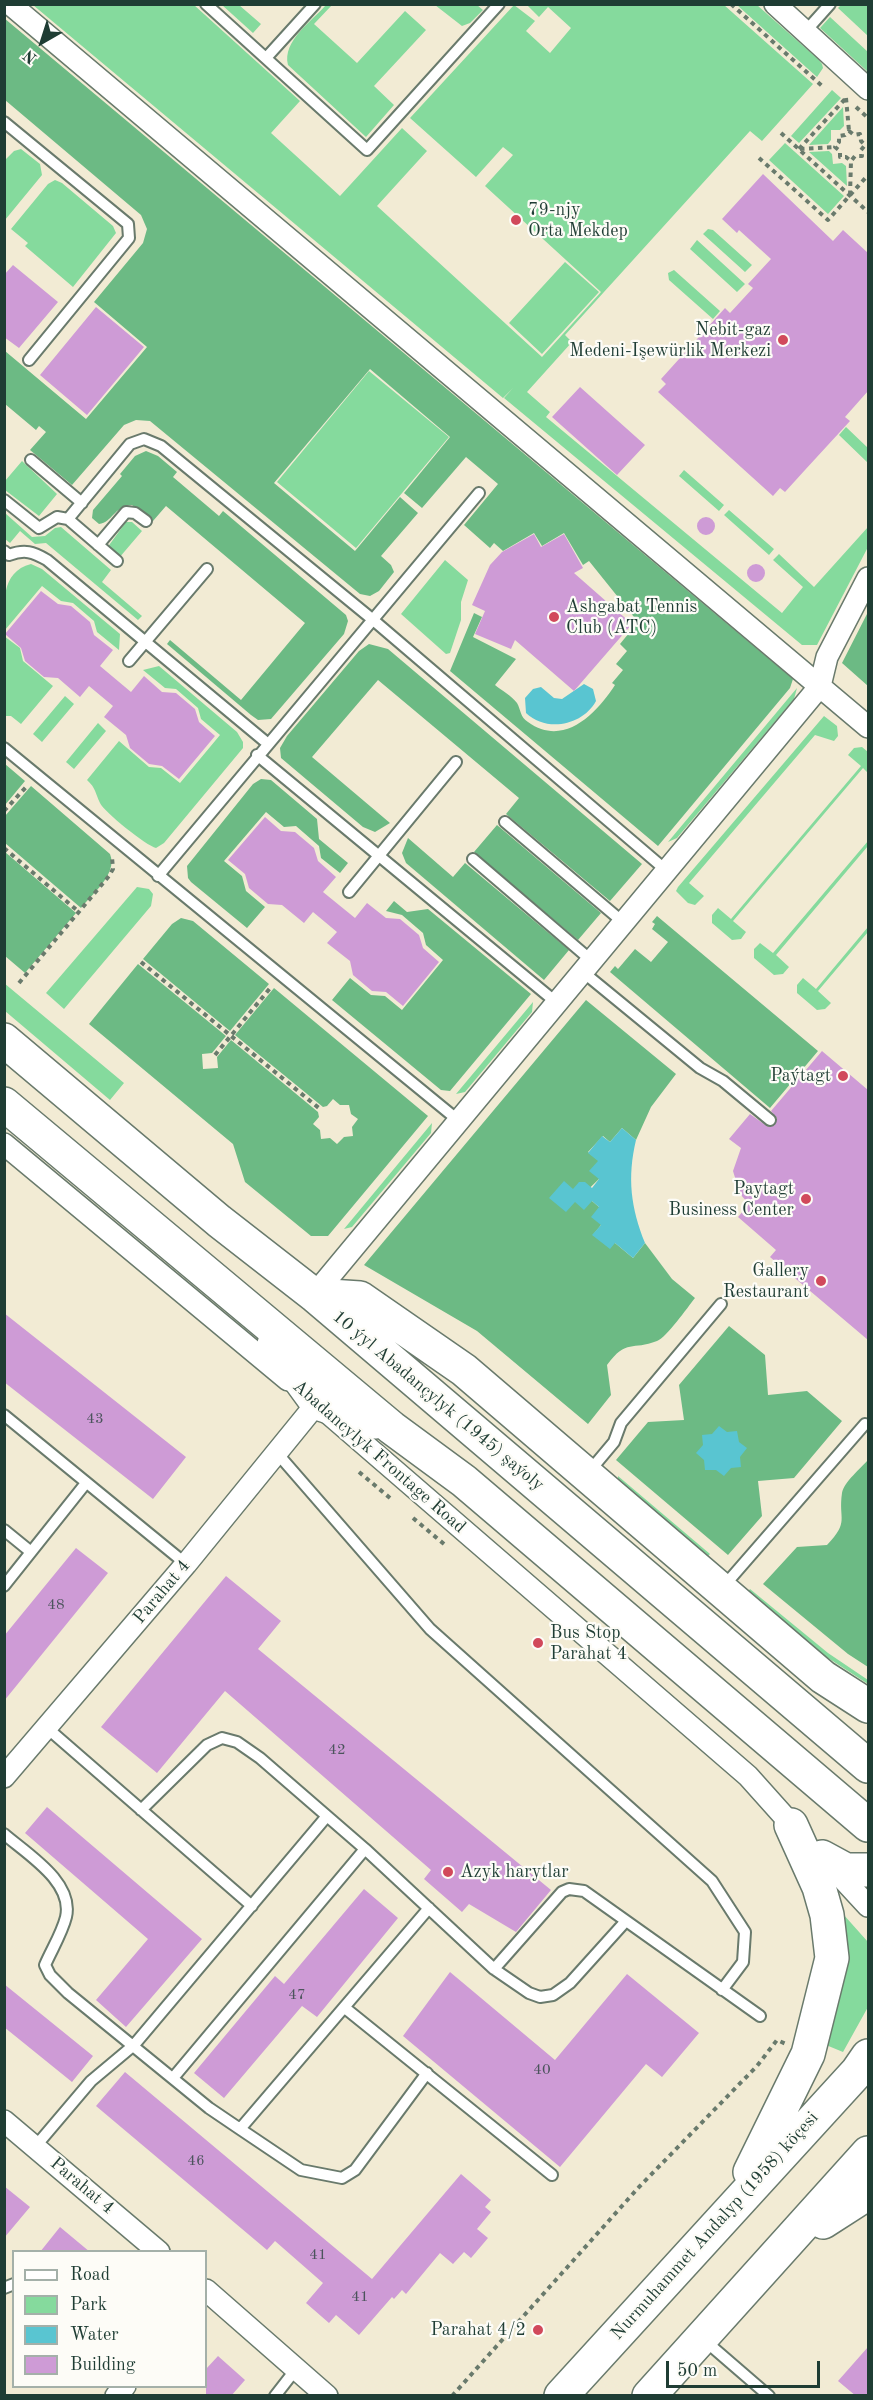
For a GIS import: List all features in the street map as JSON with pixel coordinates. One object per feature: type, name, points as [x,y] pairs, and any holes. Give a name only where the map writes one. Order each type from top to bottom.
[{"type":"main road","name":"10 ýyl Abadançylyk (1945) şaýoly","points":[[4,1040],[219,1221],[314,1295],[868,1766]]},
{"type":"main road","points":[[4,1104],[392,1428],[464,1480],[868,1825]]},
{"type":"main road","points":[[314,1295],[360,1298],[464,1370],[823,1677],[868,1706]]},
{"type":"main road","points":[[245,1304],[317,1403],[392,1428]]},
{"type":"main road","points":[[735,2203],[808,2054],[832,1958],[827,1915],[819,1887],[791,1825]]},
{"type":"main road","points":[[822,1857],[846,1870],[868,1870]]},
{"type":"main road","name":"Nurmuhammet Andalyp (1958) köçesi","points":[[561,2396],[857,2072],[868,2056]]},
{"type":"main road","points":[[649,2396],[868,2153]]},
{"type":"main road","points":[[782,2250],[868,2193]]},
{"type":"street","points":[[10,4],[868,727]]},
{"type":"street","points":[[775,4],[868,89]]},
{"type":"street","points":[[314,1295],[820,686],[827,657],[868,578]]},
{"type":"street","name":"Abadancylyk Frontage Road","points":[[4,1144],[317,1403],[748,1776],[791,1825]]},
{"type":"street","name":"Parahat 4","points":[[4,1777],[186,1564],[317,1403]]},
{"type":"street","points":[[791,1825],[868,1905]]},
{"type":"street","name":"Parahat 4","points":[[4,2121],[157,2250]]},
{"type":"street","points":[[207,2294],[327,2396]]},
{"type":"lane","points":[[206,4],[367,150],[499,4]]},
{"type":"lane","points":[[266,58],[315,4]]},
{"type":"lane","points":[[805,32],[830,4]]},
{"type":"lane","points":[[4,122],[128,224],[130,231],[129,238],[29,360]]},
{"type":"lane","points":[[68,519],[130,444],[144,439],[161,446],[372,619],[667,871]]},
{"type":"lane","points":[[31,460],[82,504]]},
{"type":"lane","points":[[158,876],[267,743],[479,493]]},
{"type":"lane","points":[[4,500],[39,528],[57,517],[68,519],[117,561]]},
{"type":"lane","points":[[98,545],[126,512],[135,513],[146,521]]},
{"type":"lane","points":[[6,555],[21,550],[33,552],[47,560],[267,743]]},
{"type":"lane","points":[[129,661],[207,569]]},
{"type":"lane","points":[[4,748],[459,1121]]},
{"type":"lane","points":[[257,755],[557,1003]]},
{"type":"lane","points":[[349,892],[456,762]]},
{"type":"lane","points":[[505,822],[624,923]]},
{"type":"lane","points":[[473,860],[700,1068],[723,1082],[770,1120]]},
{"type":"lane","points":[[586,1476],[614,1442],[621,1423],[721,1304]]},
{"type":"lane","points":[[4,1415],[186,1564]]},
{"type":"lane","points":[[720,1591],[865,1424]]},
{"type":"lane","points":[[277,1453],[430,1629],[712,1881],[745,1932],[743,1962],[722,1990]]},
{"type":"lane","points":[[4,1586],[86,1483]]},
{"type":"lane","points":[[4,1530],[31,1552]]},
{"type":"lane","points":[[46,1727],[252,1906]]},
{"type":"lane","points":[[141,1810],[207,1745],[222,1738],[237,1742],[260,1758],[365,1849],[494,1969],[540,1997],[553,1995],[570,1983],[624,1922]]},
{"type":"lane","points":[[35,2147],[91,2081],[134,2045],[327,1816]]},
{"type":"lane","points":[[4,1834],[51,1875],[64,1891],[66,1917],[45,1965],[50,1975],[68,1993],[209,2108],[301,2170],[342,2178],[355,2170],[428,2073]]},
{"type":"lane","points":[[173,2078],[365,1849]]},
{"type":"lane","points":[[494,1969],[562,1892],[568,1889],[584,1891],[624,1922],[760,2016]]},
{"type":"lane","points":[[240,2129],[429,1908]]},
{"type":"lane","points":[[345,2008],[552,2175]]},
{"type":"lane","points":[[701,2337],[769,2396]]},
{"type":"lane","points":[[275,2396],[296,2368]]},
{"type":"path","points":[[731,4],[822,86]]},
{"type":"path","points":[[799,149],[846,98],[849,131],[854,135],[861,134],[861,141],[867,145],[861,150],[862,156],[855,156],[851,161],[850,195]]},
{"type":"path","points":[[835,147],[839,142],[839,136],[849,131]]},
{"type":"path","points":[[781,133],[868,212]]},
{"type":"path","points":[[799,149],[835,147],[840,151],[840,157],[846,157],[851,161]]},
{"type":"path","points":[[759,158],[828,220],[868,175]]},
{"type":"path","points":[[4,811],[29,783],[38,790]]},
{"type":"path","points":[[4,848],[80,912]]},
{"type":"path","points":[[19,983],[109,876],[114,861],[111,854]]},
{"type":"path","points":[[141,962],[320,1109]]},
{"type":"path","points":[[215,1055],[272,986]]},
{"type":"path","points":[[359,1472],[390,1498]]},
{"type":"path","points":[[413,1518],[444,1544]]},
{"type":"path","points":[[452,2396],[639,2187],[757,2066],[777,2040],[808,2054]]},
{"type":"green space","points":[[842,4],[868,5],[868,36],[838,8]]},
{"type":"green space","points":[[33,5],[194,5],[300,101],[271,133],[340,196],[402,128],[427,151],[377,206],[542,357],[601,292],[485,186],[513,155],[503,147],[476,177],[410,118],[514,5],[535,21],[526,31],[550,53],[571,28],[548,7],[539,17],[527,5],[724,5],[813,84],[762,141],[750,131],[565,335],[572,342],[527,392],[550,412],[546,417],[782,613],[803,587],[773,560],[779,554],[814,587],[868,527],[868,547],[817,645],[802,645],[504,398],[513,388],[503,398]]},
{"type":"green space","points":[[222,5],[239,5],[261,24],[253,33]]},
{"type":"green space","points":[[326,5],[332,5],[314,24],[357,63],[405,11],[426,30],[374,86],[394,105],[366,137],[288,65],[287,56],[294,40]]},
{"type":"green space","points":[[435,5],[477,5],[483,10],[470,23],[462,26]]},
{"type":"green space","points":[[737,5],[757,5],[819,60],[823,68],[817,77]]},
{"type":"green space","points":[[830,17],[868,52],[868,72],[820,28]]},
{"type":"green space","points":[[4,18],[793,679],[790,688],[658,846],[450,671],[474,613],[482,617],[473,637],[516,659],[495,685],[515,700],[522,716],[528,722],[541,729],[554,731],[567,729],[589,716],[608,696],[615,685],[612,683],[623,670],[616,664],[627,651],[620,644],[638,622],[589,561],[583,565],[564,533],[542,546],[534,533],[503,551],[494,543],[490,548],[464,525],[498,484],[466,457],[422,508],[404,493],[450,437],[370,369],[274,483],[355,551],[400,497],[418,513],[381,556],[391,565],[394,572],[379,591],[370,596],[360,594],[150,421],[136,420],[124,425],[72,485],[30,450],[46,432],[39,426],[36,430],[5,404],[5,351],[86,419],[147,347],[94,302],[143,243],[147,229],[141,215],[5,100]]},
{"type":"green space","points":[[832,90],[841,98],[799,143],[791,136]]},
{"type":"green space","points":[[843,107],[844,126],[840,130],[831,130],[831,140],[828,144],[809,145]]},
{"type":"green space","points":[[785,143],[844,196],[828,214],[769,160]]},
{"type":"green space","points":[[21,149],[40,164],[42,175],[5,220],[5,160],[14,151]]},
{"type":"green space","points":[[829,151],[832,154],[833,164],[842,163],[846,166],[847,186],[809,152]]},
{"type":"green space","points":[[55,180],[62,183],[113,226],[116,233],[73,287],[25,246],[28,243],[11,229],[48,184]]},
{"type":"green space","points":[[708,229],[713,230],[752,265],[745,272],[703,234]]},
{"type":"green space","points":[[697,240],[745,284],[737,292],[690,249]]},
{"type":"green space","points":[[565,262],[599,292],[542,354],[509,323]]},
{"type":"green space","points":[[674,270],[720,311],[713,319],[669,280],[668,273]]},
{"type":"green space","points":[[369,371],[449,437],[356,548],[277,482]]},
{"type":"green space","points":[[846,427],[868,448],[868,463],[839,435]]},
{"type":"green space","points":[[146,451],[158,456],[177,472],[173,477],[219,516],[223,511],[346,615],[348,621],[344,634],[271,719],[258,720],[251,715],[167,644],[170,640],[241,700],[305,623],[166,506],[153,521],[132,505],[117,511],[104,523],[99,524],[92,518],[93,510],[122,476],[120,474],[135,456]]},
{"type":"green space","points":[[22,461],[57,494],[39,516],[5,490],[5,481]]},
{"type":"green space","points":[[684,470],[724,505],[719,511],[679,476]]},
{"type":"green space","points":[[729,510],[774,549],[769,555],[724,515]]},
{"type":"green space","points":[[5,513],[32,537],[45,536],[55,528],[61,527],[111,570],[102,582],[142,616],[138,620],[46,543],[35,544],[20,531],[10,543],[5,539]]},
{"type":"green space","points":[[126,522],[132,522],[142,531],[119,558],[107,548]]},
{"type":"green space","points":[[445,560],[468,580],[461,602],[461,620],[450,653],[446,654],[401,614]]},
{"type":"green space","points":[[31,564],[42,569],[120,634],[119,650],[97,632],[94,621],[73,603],[61,601],[42,586],[5,630],[4,610],[9,582],[21,568]]},
{"type":"green space","points":[[868,612],[868,686],[842,663]]},
{"type":"green space","points":[[4,636],[20,648],[23,661],[53,686],[21,724],[11,716],[5,716]]},
{"type":"green space","points":[[369,644],[388,649],[642,864],[610,901],[506,814],[519,798],[378,680],[312,757],[390,823],[375,832],[363,827],[281,758],[280,748],[287,736],[359,651]]},
{"type":"green space","points":[[159,666],[237,732],[243,742],[243,748],[164,843],[156,848],[109,814],[87,780],[119,741],[149,767],[161,768],[180,783],[220,735],[201,719],[198,708],[176,689],[165,688],[143,670]]},
{"type":"green space","points":[[797,688],[794,699],[677,838],[668,842]]},
{"type":"green space","points":[[65,696],[74,704],[42,742],[33,734]]},
{"type":"green space","points":[[824,716],[837,726],[838,736],[834,741],[815,735],[689,883],[704,896],[695,905],[688,903],[676,891],[678,887]]},
{"type":"green space","points":[[98,723],[106,731],[74,769],[66,762]]},
{"type":"green space","points":[[862,747],[868,752],[868,773],[863,768],[733,921],[746,932],[741,939],[732,940],[712,923],[712,915],[718,908],[731,919],[861,766],[848,755],[854,748]]},
{"type":"green space","points":[[5,764],[25,781],[5,805]]},
{"type":"green space","points":[[261,779],[271,780],[317,819],[319,839],[348,863],[340,873],[321,858],[319,846],[296,826],[284,827],[266,812],[224,861],[242,876],[246,891],[265,907],[247,928],[191,882],[188,878],[187,866],[253,784]]},
{"type":"green space","points":[[31,786],[110,854],[112,861],[107,876],[81,908],[5,843],[5,816]]},
{"type":"green space","points":[[497,825],[601,913],[578,940],[474,852]]},
{"type":"green space","points":[[408,838],[453,877],[465,863],[569,950],[544,980],[406,863],[402,853]]},
{"type":"green space","points":[[868,841],[868,846],[776,955],[789,967],[783,974],[774,975],[754,958],[754,949],[760,943],[773,953]]},
{"type":"green space","points":[[5,852],[76,913],[25,973],[5,956]]},
{"type":"green space","points":[[137,887],[149,889],[153,894],[151,906],[64,1009],[46,993]]},
{"type":"green space","points":[[394,901],[407,912],[428,909],[531,994],[450,1091],[441,1090],[332,1000],[350,978],[371,995],[385,996],[402,1010],[443,960],[426,945],[423,933],[402,915],[386,911]]},
{"type":"green space","points":[[657,916],[818,1051],[770,1108],[610,972],[615,966],[618,969],[635,949],[651,962],[668,942],[652,929],[655,924],[652,922]]},
{"type":"green space","points":[[181,918],[193,921],[269,984],[230,1031],[143,959],[172,924]]},
{"type":"green space","points":[[868,927],[868,932],[818,991],[831,1003],[825,1009],[817,1010],[797,993],[797,985],[803,978],[816,989]]},
{"type":"green space","points":[[138,964],[226,1036],[212,1053],[202,1054],[203,1069],[218,1068],[217,1057],[231,1040],[318,1112],[319,1117],[313,1124],[320,1130],[321,1139],[330,1138],[337,1144],[344,1137],[353,1136],[352,1127],[358,1119],[351,1114],[349,1105],[340,1105],[333,1099],[323,1107],[235,1035],[274,988],[428,1116],[328,1236],[311,1236],[245,1182],[233,1144],[89,1024]]},
{"type":"green space","points":[[4,983],[124,1083],[110,1100],[5,1011]]},
{"type":"green space","points":[[586,1000],[676,1074],[651,1107],[636,1140],[622,1128],[610,1142],[603,1136],[588,1152],[598,1160],[599,1179],[575,1202],[592,1201],[599,1207],[601,1225],[593,1235],[615,1243],[633,1258],[645,1243],[672,1279],[695,1298],[661,1338],[648,1344],[625,1348],[607,1365],[611,1395],[588,1424],[477,1331],[364,1265]]},
{"type":"green space","points":[[533,1002],[532,1012],[465,1092],[456,1094]]},
{"type":"green space","points":[[432,1123],[431,1133],[352,1227],[344,1229]]},
{"type":"green space","points":[[729,1326],[765,1355],[768,1395],[807,1391],[842,1421],[794,1478],[758,1481],[762,1516],[728,1555],[616,1460],[648,1422],[684,1420],[679,1385]]},
{"type":"green space","points":[[868,1460],[868,1667],[848,1654],[763,1584],[797,1547],[827,1545],[834,1537],[842,1520],[843,1489]]},
{"type":"green space","points":[[618,1476],[710,1554],[707,1557],[618,1481]]},
{"type":"green space","points":[[750,1589],[828,1653],[868,1680],[868,1684],[825,1656],[748,1592]]},
{"type":"green space","points":[[843,1914],[868,1942],[868,2007],[843,2052],[826,2045]]},
{"type":"water","points":[[584,684],[593,689],[596,701],[583,716],[574,721],[564,724],[544,723],[526,713],[525,698],[533,689],[541,687],[554,698],[562,699]]},
{"type":"water","points":[[622,1128],[636,1140],[631,1180],[632,1193],[636,1217],[645,1243],[633,1258],[615,1243],[610,1249],[592,1235],[601,1225],[591,1217],[599,1207],[592,1201],[584,1210],[575,1202],[566,1212],[549,1198],[564,1181],[573,1189],[579,1182],[585,1182],[592,1188],[599,1179],[589,1171],[598,1161],[588,1153],[602,1136],[610,1142]]},
{"type":"water","points":[[719,1426],[727,1432],[737,1431],[739,1442],[747,1448],[740,1457],[741,1467],[731,1468],[724,1476],[716,1470],[705,1470],[704,1460],[696,1453],[703,1445],[702,1435],[712,1434]]},
{"type":"building","name":"Nebit-gaz Medeni-Işewürlik Merkezi","points":[[763,174],[833,241],[843,230],[868,253],[868,391],[845,417],[850,421],[785,492],[780,488],[773,496],[658,392],[666,384],[661,379],[725,308],[730,313],[753,288],[748,284],[771,259],[739,230],[737,233],[722,219]]},
{"type":"building","points":[[13,265],[58,302],[19,348],[4,337],[4,275]]},
{"type":"building","points":[[96,307],[144,347],[87,415],[40,375]]},
{"type":"building","points":[[580,387],[645,445],[617,475],[552,417]]},
{"type":"building","points":[[702,517],[710,517],[715,522],[713,533],[702,535],[697,530],[697,522]]},
{"type":"building","name":"Ashgabat Tennis Club (ATC)","points":[[534,534],[541,547],[564,534],[583,568],[574,573],[632,624],[574,691],[515,640],[511,649],[475,634],[485,611],[472,605],[490,565],[502,552]]},
{"type":"building","points":[[752,564],[760,564],[765,569],[763,580],[752,582],[747,577],[747,569]]},
{"type":"building","points":[[41,591],[58,604],[71,606],[90,622],[94,635],[113,650],[100,666],[131,692],[144,676],[162,692],[176,693],[195,709],[199,722],[215,736],[179,779],[162,766],[149,764],[130,748],[126,735],[104,717],[113,706],[89,686],[80,697],[58,678],[44,677],[25,661],[21,648],[5,634]]},
{"type":"building","points":[[265,817],[281,831],[295,832],[314,848],[318,861],[336,877],[323,892],[355,918],[367,903],[386,918],[400,919],[419,935],[423,948],[439,962],[403,1006],[386,992],[372,991],[353,975],[350,961],[327,943],[337,932],[313,912],[304,923],[282,905],[268,904],[249,888],[245,874],[228,860]]},
{"type":"building","name":"Paytagt Business Center","points":[[822,1051],[868,1090],[868,1340],[770,1257],[776,1250],[738,1217],[749,1204],[740,1194],[733,1171],[741,1148],[729,1139],[750,1114],[768,1127],[775,1125],[777,1118],[771,1111]]},
{"type":"building","points":[[4,1313],[186,1457],[153,1499],[4,1382]]},
{"type":"building","points":[[76,1548],[108,1573],[4,1701],[4,1636]]},
{"type":"building","points":[[226,1576],[281,1621],[258,1649],[551,1890],[516,1932],[469,1904],[462,1912],[424,1879],[431,1870],[225,1691],[157,1773],[101,1727]]},
{"type":"building","points":[[47,1807],[202,1939],[126,2027],[96,2000],[148,1939],[25,1833]]},
{"type":"building","points":[[364,1889],[398,1918],[317,2017],[302,2006],[224,2098],[194,2073],[275,1976],[284,1984]]},
{"type":"building","points":[[450,1972],[555,2060],[627,1974],[699,2033],[662,2077],[646,2064],[560,2167],[403,2036]]},
{"type":"building","points":[[4,1984],[93,2056],[72,2082],[4,2027]]},
{"type":"building","points":[[125,2072],[372,2279],[461,2174],[491,2200],[485,2207],[491,2212],[477,2229],[488,2238],[471,2258],[464,2252],[453,2264],[440,2253],[406,2294],[402,2290],[394,2299],[392,2297],[359,2335],[336,2315],[329,2323],[306,2303],[323,2283],[275,2241],[267,2250],[96,2106]]},
{"type":"building","points":[[4,2186],[30,2207],[4,2238]]},
{"type":"building","points":[[60,2227],[88,2250],[42,2250]]},
{"type":"building","points":[[868,2347],[868,2396],[856,2396],[838,2381]]},
{"type":"building","points":[[218,2356],[245,2380],[231,2396],[206,2396],[207,2368]]},
{"type":"place","name":"79-njy Orta Mekdep","points":[[516,220]]},
{"type":"place","name":"Nebit-gaz Medeni-Işewürlik Merkezi","points":[[783,340]]},
{"type":"place","name":"Ashgabat Tennis Club (ATC)","points":[[554,617]]},
{"type":"place","name":"Paýtagt","points":[[843,1076]]},
{"type":"place","name":"Paytagt Business Center","points":[[806,1199]]},
{"type":"place","name":"Gallery Restaurant","points":[[821,1281]]},
{"type":"place","name":"Bus Stop Parahat 4","points":[[538,1643]]},
{"type":"place","name":"Azyk harytlar","points":[[448,1872]]},
{"type":"place","name":"Parahat 4/2","points":[[538,2330]]}]
